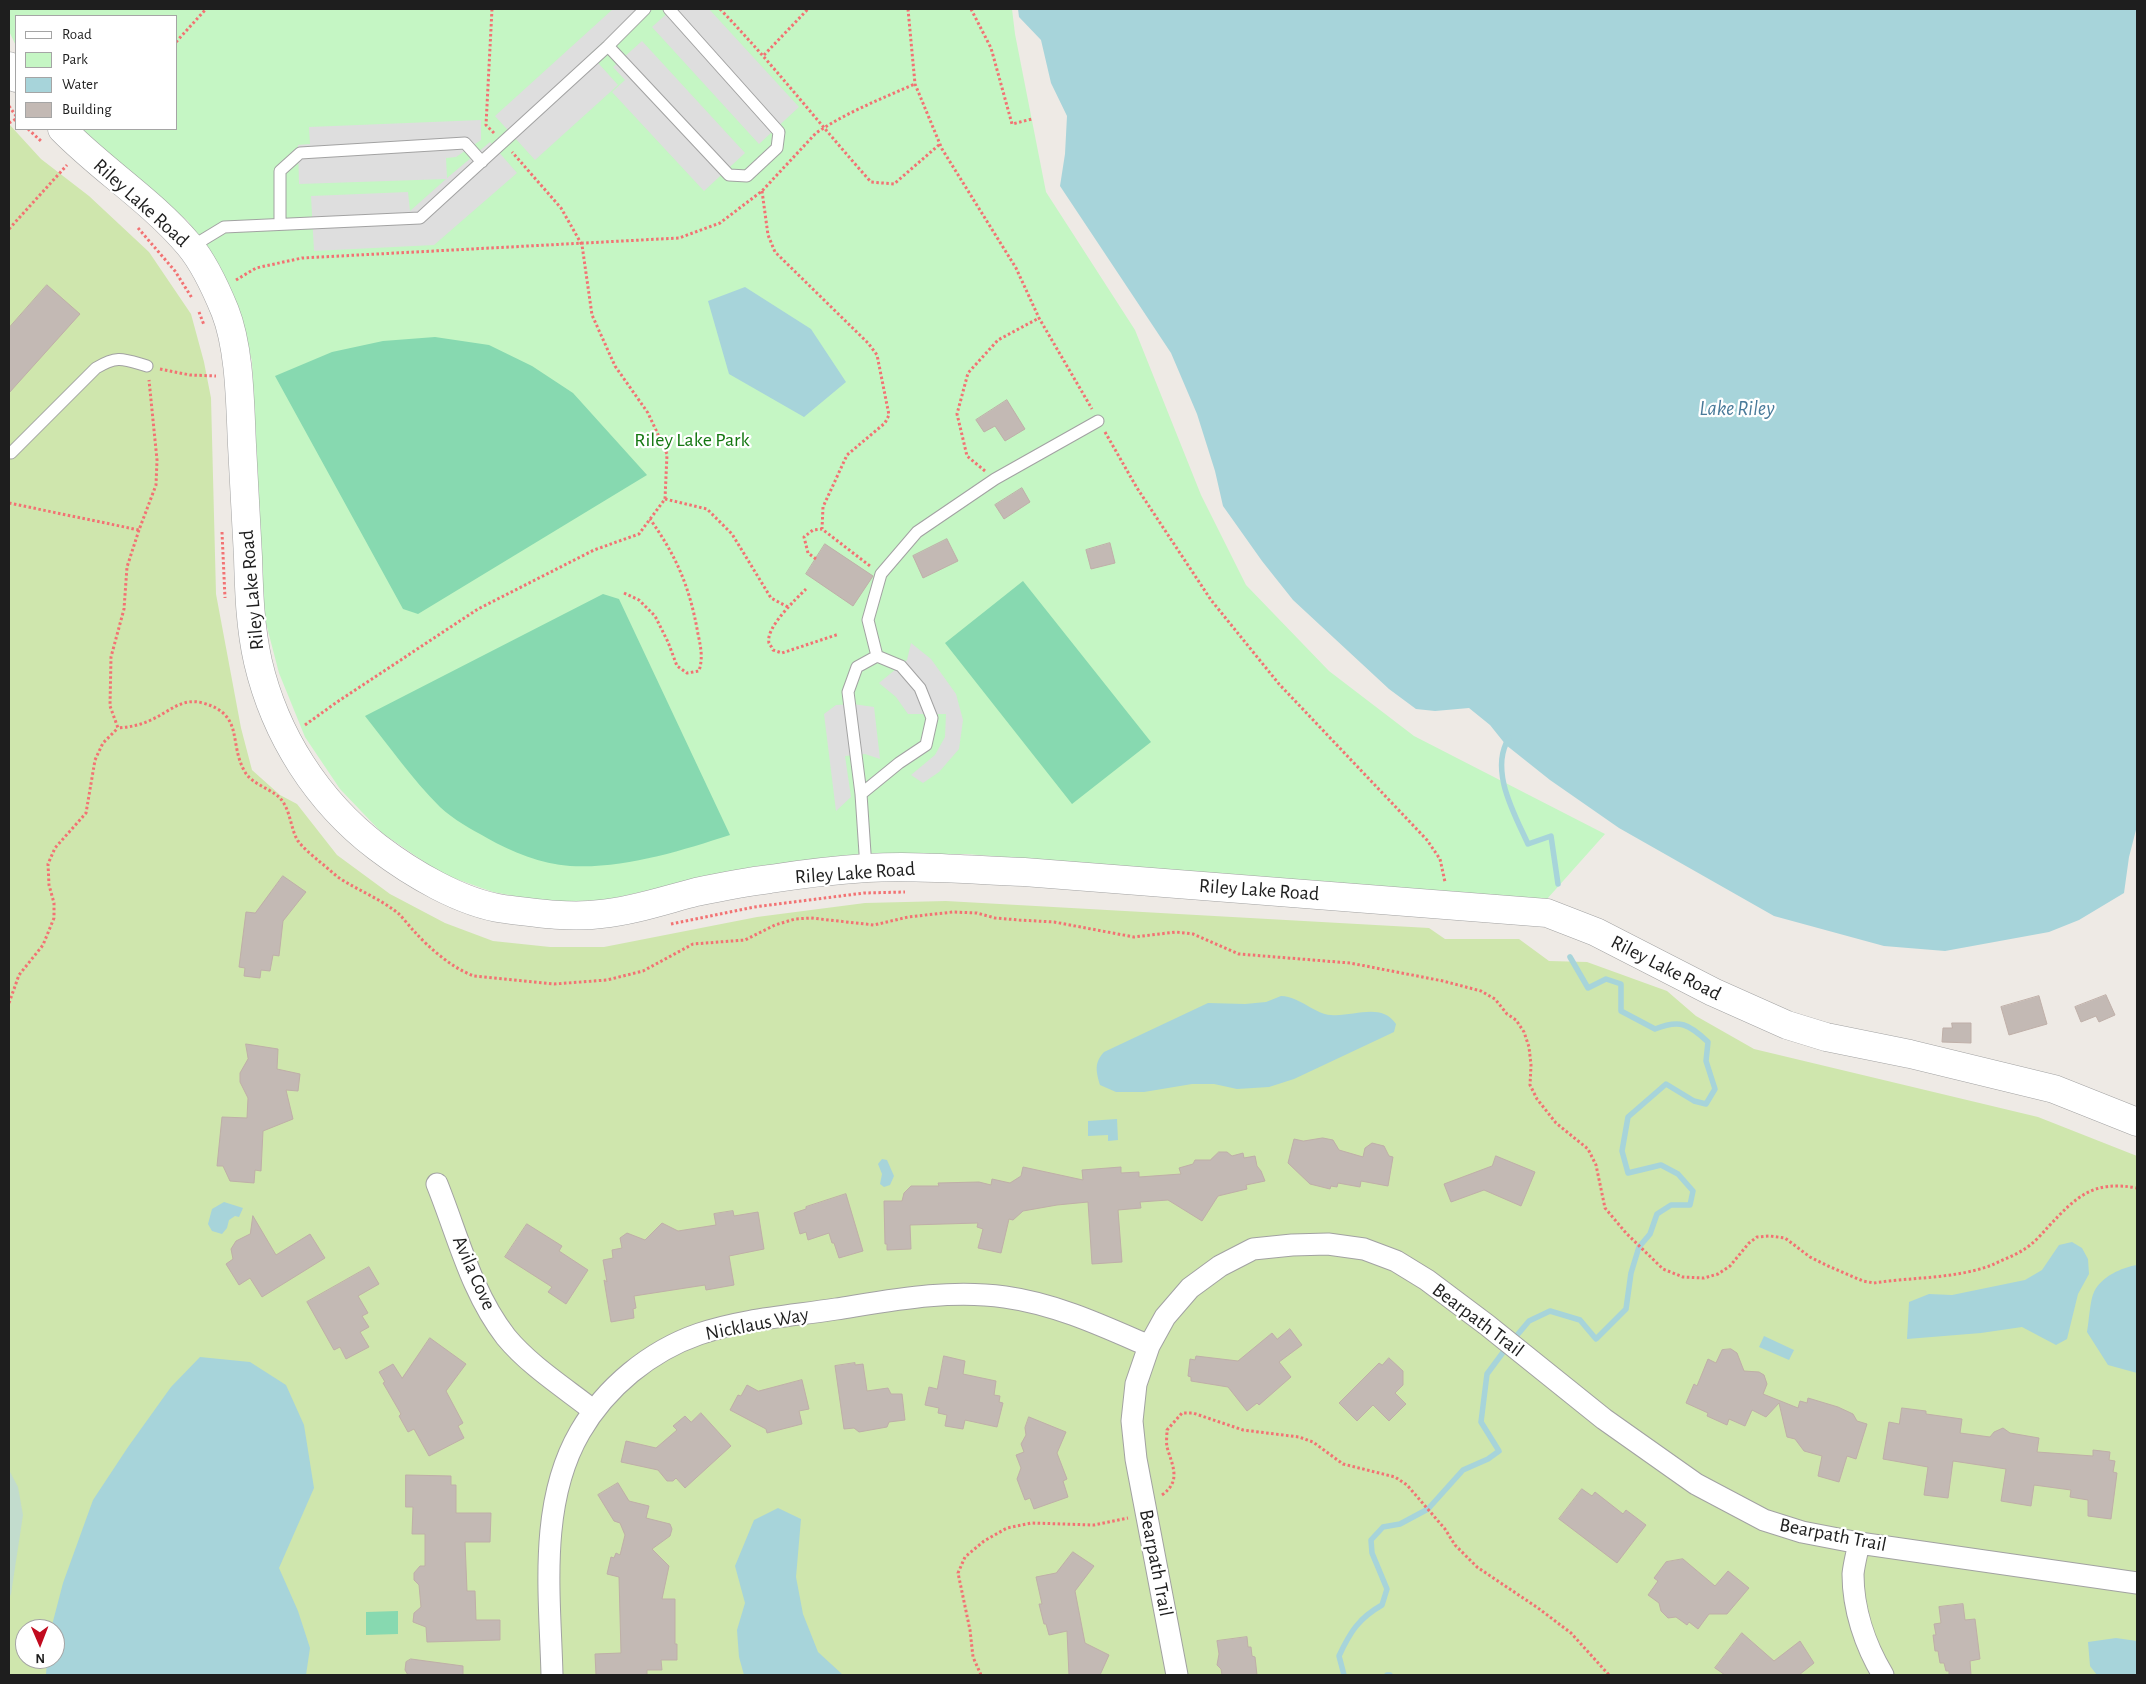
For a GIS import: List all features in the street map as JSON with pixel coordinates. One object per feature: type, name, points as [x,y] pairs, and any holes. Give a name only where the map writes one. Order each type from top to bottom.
[{"type":"street","name":"Riley Lake Road","points":[[55,138],[71,161],[156,211],[191,247],[205,295],[226,315],[235,357],[240,396],[250,608],[256,652],[272,710],[295,757],[326,799],[362,836],[411,871],[449,891],[498,908],[548,914],[599,915],[698,892],[769,879],[866,868],[1024,872],[1443,904],[1548,914],[1596,932],[1713,992],[1787,1025],[1826,1037],[1910,1054],[2054,1089],[2137,1122]]},
{"type":"street","name":"Avila Cove","points":[[437,1184],[465,1264],[483,1302],[507,1338],[538,1367],[594,1411]]},
{"type":"street","name":"Bearpath Trail","points":[[1177,1675],[1136,1459],[1132,1422],[1136,1384],[1149,1346],[1165,1317],[1190,1288],[1220,1266],[1253,1249],[1292,1245],[1328,1244],[1364,1249],[1396,1261],[1427,1280],[1487,1325],[1597,1414],[1696,1484],[1764,1520],[1802,1532],[1859,1543],[2137,1583]]},
{"type":"street","name":"Nicklaus Way","points":[[552,1675],[550,1547],[555,1503],[563,1468],[580,1432],[594,1411],[630,1372],[664,1350],[699,1334],[738,1324],[914,1296],[961,1293],[1006,1297],[1051,1307],[1094,1322],[1149,1346]]},
{"type":"street","points":[[1859,1543],[1853,1572],[1856,1609],[1874,1659],[1883,1675]]},
{"type":"lane","points":[[191,247],[224,227],[420,218],[646,9]]},
{"type":"lane","points":[[608,46],[729,175],[746,176],[777,148],[779,132],[670,9]]},
{"type":"lane","points":[[280,224],[280,171],[300,153],[465,143],[482,162]]},
{"type":"lane","points":[[11,453],[15,452],[96,368],[111,359],[128,360],[147,366]]},
{"type":"lane","points":[[877,656],[868,620],[881,574],[917,532],[995,479],[1098,422]]},
{"type":"lane","points":[[862,794],[899,762],[926,745],[932,718],[920,688],[901,666],[877,656]]},
{"type":"lane","points":[[866,868],[862,794],[848,692],[857,667],[877,656]]},
{"type":"path","points":[[178,40],[206,9]]},
{"type":"path","points":[[286,739],[337,702],[478,610],[594,550],[639,534],[664,499],[667,454],[648,414],[615,366],[592,315],[582,245],[561,208],[486,125],[492,9]]},
{"type":"path","points":[[720,9],[764,55],[823,128],[871,182],[894,184],[940,144]]},
{"type":"path","points":[[764,55],[808,9]]},
{"type":"path","points":[[908,9],[915,84],[940,144],[1016,268],[1039,318],[1137,488],[1211,600],[1279,684],[1426,840],[1440,859],[1445,880],[1443,904]]},
{"type":"path","points":[[971,9],[991,48],[1012,124],[1032,119]]},
{"type":"path","points":[[205,295],[256,268],[302,258],[582,245],[679,238],[720,223],[762,191],[816,133],[844,114],[915,84]]},
{"type":"path","points":[[31,130],[55,138]]},
{"type":"path","points":[[9,229],[71,161]]},
{"type":"path","points":[[762,191],[768,236],[775,252],[868,343],[877,355],[888,402],[889,415],[885,423],[847,455],[838,472],[823,507],[822,529]]},
{"type":"path","points":[[136,225],[175,271],[205,295],[207,334]]},
{"type":"path","points":[[995,479],[967,456],[957,414],[968,374],[998,340],[1039,318]]},
{"type":"path","points":[[118,728],[110,706],[111,657],[124,609],[127,568],[156,485],[157,460],[147,366],[190,375],[216,376]]},
{"type":"path","points":[[214,368],[216,386]]},
{"type":"path","points":[[664,499],[707,509],[732,534],[771,598],[788,606]]},
{"type":"path","points":[[9,503],[139,530]]},
{"type":"path","points":[[624,593],[639,600],[655,616],[677,666],[687,673],[699,671],[703,660],[690,593],[668,545],[650,519]]},
{"type":"path","points":[[222,523],[226,601]]},
{"type":"path","points":[[816,559],[808,553],[804,537],[813,530],[822,529],[881,574]]},
{"type":"path","points":[[806,588],[788,606],[770,632],[769,642],[773,650],[782,652],[839,634]]},
{"type":"path","points":[[9,1003],[19,976],[43,945],[54,918],[54,903],[49,885],[48,864],[55,848],[86,813],[95,760],[103,743],[118,728],[132,727],[150,721],[178,704],[187,702],[203,703],[228,717],[233,726],[237,753],[246,774],[283,802],[298,841],[308,852],[343,880],[378,899],[400,915],[415,933],[466,973],[474,976],[554,984],[607,980],[643,971],[693,944],[746,940],[775,925],[795,918],[874,925],[953,912],[977,913],[995,918],[1054,922],[1134,937],[1176,932],[1193,934],[1239,954],[1350,963],[1443,981],[1482,991],[1495,999],[1507,1014],[1516,1020],[1524,1032],[1530,1047],[1530,1085],[1537,1099],[1556,1123],[1588,1149],[1596,1166],[1605,1208],[1626,1233],[1663,1268],[1683,1278],[1704,1278],[1718,1274],[1730,1266],[1748,1243],[1757,1237],[1770,1236],[1785,1238],[1810,1257],[1863,1281],[1874,1282],[1959,1273],[1989,1266],[2024,1250],[2064,1209],[2084,1193],[2101,1187],[2122,1185],[2137,1188]]},
{"type":"path","points":[[662,926],[754,907],[864,893],[914,892]]},
{"type":"path","points":[[1416,1495],[1445,1529],[1454,1545],[1477,1568],[1538,1608],[1571,1633],[1608,1675]]},
{"type":"green space","name":"Riley Lake Park","points":[[9,9],[1012,9],[1015,34],[1046,192],[1135,330],[1201,495],[1246,585],[1329,671],[1414,736],[1605,834],[1547,899],[966,854],[895,854],[757,866],[605,900],[546,902],[493,892],[442,874],[382,833],[340,789],[305,737],[279,673],[262,608],[252,361],[234,296],[188,221],[68,130],[178,130],[178,15],[15,15],[15,44],[9,31]]},
{"type":"green space","points":[[9,124],[41,159],[89,196],[149,252],[191,314],[204,362],[211,398],[216,594],[241,728],[252,770],[280,795],[297,804],[337,855],[390,894],[445,923],[493,941],[550,947],[604,947],[757,917],[865,903],[946,901],[1429,928],[1445,939],[1519,939],[1549,961],[1587,962],[1667,991],[1696,1016],[1754,1049],[2038,1117],[2137,1156],[2137,1675],[9,1675]]},
{"type":"green space","points":[[435,337],[489,345],[532,366],[573,393],[647,475],[418,614],[403,609],[275,376],[332,352],[383,341]]},
{"type":"green space","points":[[1023,581],[1151,742],[1072,804],[945,643]]},
{"type":"green space","points":[[603,594],[619,599],[730,835],[672,853],[631,862],[590,866],[548,863],[506,848],[451,816],[420,785],[365,716]]},
{"type":"green space","points":[[9,1470],[18,1487],[23,1515],[9,1598]]},
{"type":"green space","points":[[398,1611],[398,1634],[366,1635],[366,1612]]},
{"type":"shaded area","points":[[613,9],[640,9],[590,54],[618,85],[535,160],[495,116]]},
{"type":"shaded area","points":[[672,9],[709,9],[799,107],[759,144],[652,27]]},
{"type":"shaded area","points":[[642,41],[745,153],[704,191],[612,92],[625,80],[613,67]]},
{"type":"shaded area","points":[[481,120],[481,140],[456,157],[446,158],[447,178],[490,142],[517,173],[434,245],[314,251],[311,196],[408,192],[410,211],[446,179],[299,184],[298,145],[310,144],[309,127]]},
{"type":"shaded area","points":[[911,643],[931,659],[956,694],[963,720],[959,749],[939,772],[923,783],[911,775],[935,755],[945,737],[946,714],[908,714],[896,697],[879,683],[907,660]]},
{"type":"shaded area","points":[[853,704],[874,707],[880,759],[865,754],[845,756],[851,797],[836,811],[824,714],[836,705]]},
{"type":"water","name":"Lake Riley","points":[[1018,9],[2137,9],[2137,826],[2129,857],[2124,893],[2079,920],[2049,932],[1945,951],[1884,946],[1774,916],[1619,828],[1550,780],[1506,745],[1490,725],[1469,708],[1435,711],[1416,709],[1389,689],[1293,600],[1262,561],[1223,506],[1215,471],[1197,414],[1171,353],[1060,186],[1065,154],[1067,116],[1051,83],[1041,40],[1019,17]]},
{"type":"water","points":[[745,287],[811,329],[846,382],[804,417],[729,374],[708,301]]},
{"type":"water","points":[[1281,996],[1295,999],[1325,1014],[1340,1015],[1375,1012],[1383,1014],[1390,1017],[1396,1024],[1394,1032],[1294,1079],[1269,1087],[1237,1089],[1214,1084],[1192,1084],[1144,1092],[1116,1092],[1100,1085],[1097,1064],[1104,1052],[1208,1003],[1245,1004],[1266,1002]]},
{"type":"water","points":[[1117,1119],[1118,1140],[1108,1141],[1108,1135],[1088,1136],[1088,1121]]},
{"type":"water","points":[[882,1159],[887,1160],[894,1176],[890,1185],[884,1187],[880,1184],[882,1174],[878,1164]]},
{"type":"water","points":[[224,1202],[243,1208],[239,1217],[235,1216],[229,1220],[227,1228],[222,1234],[212,1231],[208,1224],[212,1209]]},
{"type":"water","points":[[2072,1242],[2082,1248],[2088,1259],[2089,1274],[2078,1294],[2067,1339],[2056,1345],[2022,1327],[1981,1333],[1907,1339],[1909,1302],[1929,1294],[1952,1295],[2025,1280],[2042,1270],[2059,1245]]},
{"type":"water","points":[[2137,1265],[2137,1373],[2108,1365],[2087,1332],[2092,1300],[2097,1286],[2112,1274]]},
{"type":"water","points":[[1764,1336],[1794,1350],[1789,1360],[1759,1347]]},
{"type":"water","points":[[200,1357],[250,1362],[286,1385],[304,1425],[314,1488],[279,1568],[298,1611],[310,1648],[306,1675],[46,1675],[46,1669],[65,1669],[65,1619],[54,1619],[63,1583],[93,1500],[171,1387]]},
{"type":"water","points":[[778,1508],[801,1519],[796,1577],[803,1614],[818,1652],[843,1675],[744,1675],[739,1657],[737,1630],[745,1603],[735,1566],[754,1520]]},
{"type":"water","points":[[2116,1638],[2137,1641],[2137,1675],[2097,1675],[2090,1666],[2088,1642]]},
{"type":"building","points":[[47,285],[80,314],[9,393],[9,328]]},
{"type":"building","points":[[1007,400],[1025,429],[1005,441],[995,426],[984,432],[976,420]]},
{"type":"building","points":[[1022,488],[1030,502],[1004,519],[995,505]]},
{"type":"building","points":[[947,539],[958,561],[923,578],[913,556]]},
{"type":"building","points":[[1110,543],[1115,563],[1091,569],[1086,550]]},
{"type":"building","points":[[825,544],[873,576],[853,606],[806,574]]},
{"type":"building","points":[[283,876],[306,892],[283,921],[279,956],[273,955],[270,971],[261,970],[260,978],[244,976],[245,968],[239,967],[246,912],[255,913]]},
{"type":"building","points":[[2106,995],[2115,1015],[2099,1022],[2096,1016],[2081,1022],[2075,1007]]},
{"type":"building","points":[[2039,996],[2047,1024],[2009,1035],[2001,1007]]},
{"type":"building","points":[[1952,1023],[1971,1023],[1971,1043],[1942,1042],[1943,1028],[1952,1028]]},
{"type":"building","points":[[246,1044],[278,1049],[277,1069],[300,1074],[298,1091],[286,1090],[293,1119],[263,1131],[261,1171],[255,1170],[254,1183],[230,1181],[223,1166],[217,1166],[222,1117],[247,1118],[248,1098],[240,1082],[240,1073],[248,1059]]},
{"type":"building","points":[[1323,1138],[1333,1140],[1339,1150],[1363,1157],[1365,1148],[1372,1143],[1384,1146],[1389,1156],[1393,1157],[1388,1186],[1361,1181],[1360,1187],[1338,1183],[1337,1187],[1331,1186],[1330,1189],[1310,1184],[1288,1163],[1294,1139],[1303,1141]]},
{"type":"building","points":[[1219,1152],[1227,1152],[1232,1156],[1243,1153],[1244,1158],[1255,1156],[1257,1166],[1265,1181],[1246,1185],[1247,1189],[1218,1196],[1202,1221],[1168,1200],[1140,1202],[1141,1208],[1118,1210],[1122,1262],[1092,1264],[1088,1202],[1023,1211],[1013,1220],[1009,1219],[1001,1253],[978,1248],[983,1229],[977,1227],[978,1223],[910,1225],[911,1249],[887,1250],[887,1244],[885,1244],[884,1201],[902,1201],[904,1193],[911,1186],[939,1186],[938,1183],[979,1182],[991,1185],[992,1179],[1010,1183],[1021,1176],[1023,1167],[1083,1180],[1082,1170],[1121,1167],[1121,1173],[1139,1172],[1139,1177],[1181,1174],[1179,1168],[1193,1164],[1195,1160],[1210,1160]]},
{"type":"building","points":[[1496,1156],[1535,1172],[1521,1206],[1484,1190],[1451,1202],[1444,1184],[1492,1166]]},
{"type":"building","points":[[846,1194],[863,1251],[839,1258],[829,1233],[808,1240],[806,1232],[800,1234],[794,1213],[806,1209],[806,1207]]},
{"type":"building","points":[[733,1211],[734,1216],[758,1212],[764,1249],[729,1256],[734,1285],[706,1290],[705,1285],[634,1296],[636,1308],[633,1309],[634,1318],[611,1322],[604,1280],[607,1282],[603,1260],[613,1258],[612,1250],[622,1248],[620,1238],[627,1233],[645,1240],[662,1223],[678,1231],[716,1225],[714,1214]]},
{"type":"building","points":[[253,1216],[276,1255],[310,1234],[325,1258],[262,1297],[250,1278],[239,1285],[226,1264],[233,1259],[231,1249],[236,1241],[250,1234]]},
{"type":"building","points":[[527,1224],[562,1246],[559,1251],[588,1270],[566,1304],[548,1292],[552,1287],[505,1257]]},
{"type":"building","points":[[369,1267],[379,1284],[358,1296],[368,1313],[362,1316],[369,1327],[360,1332],[369,1347],[346,1359],[340,1347],[334,1350],[307,1302]]},
{"type":"building","points":[[1290,1329],[1302,1345],[1279,1362],[1291,1377],[1259,1405],[1257,1403],[1247,1411],[1228,1387],[1191,1381],[1191,1377],[1188,1376],[1190,1359],[1195,1360],[1196,1356],[1238,1361],[1272,1333],[1277,1339]]},
{"type":"building","points":[[430,1338],[466,1364],[446,1391],[463,1423],[458,1426],[464,1438],[429,1456],[414,1429],[408,1432],[399,1416],[401,1414],[383,1383],[385,1382],[379,1372],[393,1364],[402,1378]]},
{"type":"building","points":[[1731,1349],[1737,1353],[1744,1371],[1759,1372],[1764,1375],[1767,1384],[1763,1394],[1798,1408],[1800,1401],[1807,1403],[1808,1398],[1838,1407],[1853,1414],[1857,1421],[1867,1424],[1856,1459],[1847,1456],[1839,1482],[1818,1476],[1822,1456],[1804,1451],[1795,1439],[1787,1437],[1779,1403],[1766,1417],[1752,1410],[1745,1426],[1729,1419],[1727,1425],[1707,1416],[1708,1413],[1686,1403],[1694,1384],[1697,1386],[1708,1359],[1716,1363],[1722,1350]]},
{"type":"building","points":[[944,1356],[965,1361],[963,1374],[996,1381],[994,1395],[1000,1396],[999,1402],[1003,1403],[997,1427],[965,1420],[963,1429],[945,1426],[947,1415],[938,1413],[939,1408],[925,1405],[929,1387],[937,1389]]},
{"type":"building","points":[[1389,1358],[1403,1371],[1403,1385],[1395,1393],[1406,1404],[1389,1421],[1373,1405],[1357,1421],[1339,1403],[1379,1363],[1382,1365]]},
{"type":"building","points":[[855,1363],[855,1365],[863,1364],[867,1391],[888,1388],[891,1394],[902,1394],[905,1420],[889,1422],[887,1427],[859,1432],[854,1428],[844,1429],[835,1366]]},
{"type":"building","points":[[802,1380],[809,1409],[799,1411],[802,1424],[767,1433],[766,1429],[730,1410],[738,1395],[741,1396],[747,1385],[758,1391]]},
{"type":"building","points":[[1902,1408],[1926,1411],[1926,1414],[1962,1419],[1960,1433],[1990,1437],[1994,1432],[2003,1428],[2010,1433],[2039,1438],[2037,1452],[2093,1456],[2093,1450],[2110,1452],[2109,1460],[2115,1461],[2113,1472],[2117,1473],[2111,1519],[2088,1516],[2088,1500],[2070,1497],[2071,1490],[2034,1485],[2031,1506],[2001,1501],[2006,1469],[1953,1461],[1948,1498],[1924,1495],[1928,1467],[1883,1459],[1889,1422],[1899,1424]]},
{"type":"building","points":[[701,1413],[731,1446],[685,1488],[676,1478],[673,1481],[667,1481],[658,1470],[621,1462],[626,1441],[656,1448],[677,1430],[673,1426],[685,1416],[691,1422]]},
{"type":"building","points":[[1029,1417],[1066,1432],[1057,1453],[1067,1479],[1063,1481],[1068,1497],[1034,1509],[1030,1498],[1025,1500],[1017,1479],[1021,1468],[1016,1455],[1024,1452],[1021,1444],[1026,1435],[1025,1428]]},
{"type":"building","points":[[406,1475],[451,1476],[451,1485],[456,1485],[456,1513],[491,1513],[490,1542],[465,1542],[467,1591],[475,1591],[476,1620],[500,1620],[500,1640],[427,1642],[426,1627],[413,1622],[414,1613],[421,1607],[419,1585],[414,1580],[414,1573],[420,1566],[425,1566],[425,1534],[412,1534],[413,1507],[406,1507]]},
{"type":"building","points":[[618,1483],[629,1501],[649,1506],[646,1518],[670,1524],[672,1529],[670,1536],[652,1549],[669,1566],[662,1599],[675,1599],[677,1660],[661,1660],[662,1670],[647,1670],[647,1675],[596,1675],[595,1654],[621,1653],[619,1577],[607,1574],[611,1557],[614,1558],[616,1553],[620,1555],[625,1535],[620,1523],[614,1521],[598,1495]]},
{"type":"building","points":[[1582,1489],[1592,1496],[1595,1492],[1623,1514],[1626,1510],[1646,1525],[1617,1563],[1559,1519]]},
{"type":"building","points":[[1073,1552],[1094,1566],[1075,1591],[1085,1643],[1109,1655],[1100,1675],[1069,1675],[1067,1631],[1049,1635],[1039,1604],[1042,1604],[1036,1577],[1056,1573]]},
{"type":"building","points":[[1683,1559],[1715,1586],[1728,1571],[1749,1588],[1727,1614],[1709,1614],[1698,1629],[1689,1622],[1687,1625],[1676,1617],[1668,1618],[1661,1611],[1659,1603],[1648,1595],[1658,1581],[1654,1578],[1666,1562]]},
{"type":"building","points":[[1963,1604],[1965,1620],[1975,1619],[1980,1659],[1970,1661],[1971,1675],[1949,1675],[1949,1671],[1946,1671],[1944,1663],[1940,1663],[1938,1651],[1935,1651],[1933,1635],[1936,1635],[1934,1624],[1941,1623],[1939,1607]]},
{"type":"building","points":[[1742,1633],[1774,1661],[1800,1641],[1814,1663],[1799,1675],[1725,1675],[1715,1668]]},
{"type":"building","points":[[1247,1637],[1248,1647],[1251,1647],[1252,1656],[1255,1657],[1257,1675],[1222,1675],[1221,1669],[1217,1665],[1219,1654],[1217,1641]]},
{"type":"building","points":[[411,1659],[463,1666],[463,1675],[408,1675],[405,1670],[406,1662]]},
{"type":"waterway","points":[[1509,738],[1504,750],[1502,764],[1506,791],[1528,844],[1551,836],[1558,884]]},
{"type":"waterway","points":[[1513,1340],[1529,1321],[1550,1311],[1580,1320],[1596,1339],[1626,1309],[1631,1273],[1639,1247],[1650,1234],[1657,1214],[1671,1205],[1690,1205],[1693,1191],[1678,1174],[1661,1165],[1628,1173],[1622,1151],[1628,1117],[1666,1084],[1694,1101],[1706,1104],[1715,1089],[1706,1061],[1708,1042],[1684,1025],[1671,1024],[1655,1029],[1621,1011],[1621,984],[1606,979],[1588,988],[1570,957]]},
{"type":"waterway","points":[[1344,1675],[1339,1656],[1343,1647],[1356,1626],[1367,1615],[1382,1605],[1387,1589],[1372,1553],[1371,1540],[1383,1527],[1400,1524],[1428,1509],[1463,1470],[1488,1459],[1499,1451],[1481,1422],[1487,1374],[1507,1347]]}]
